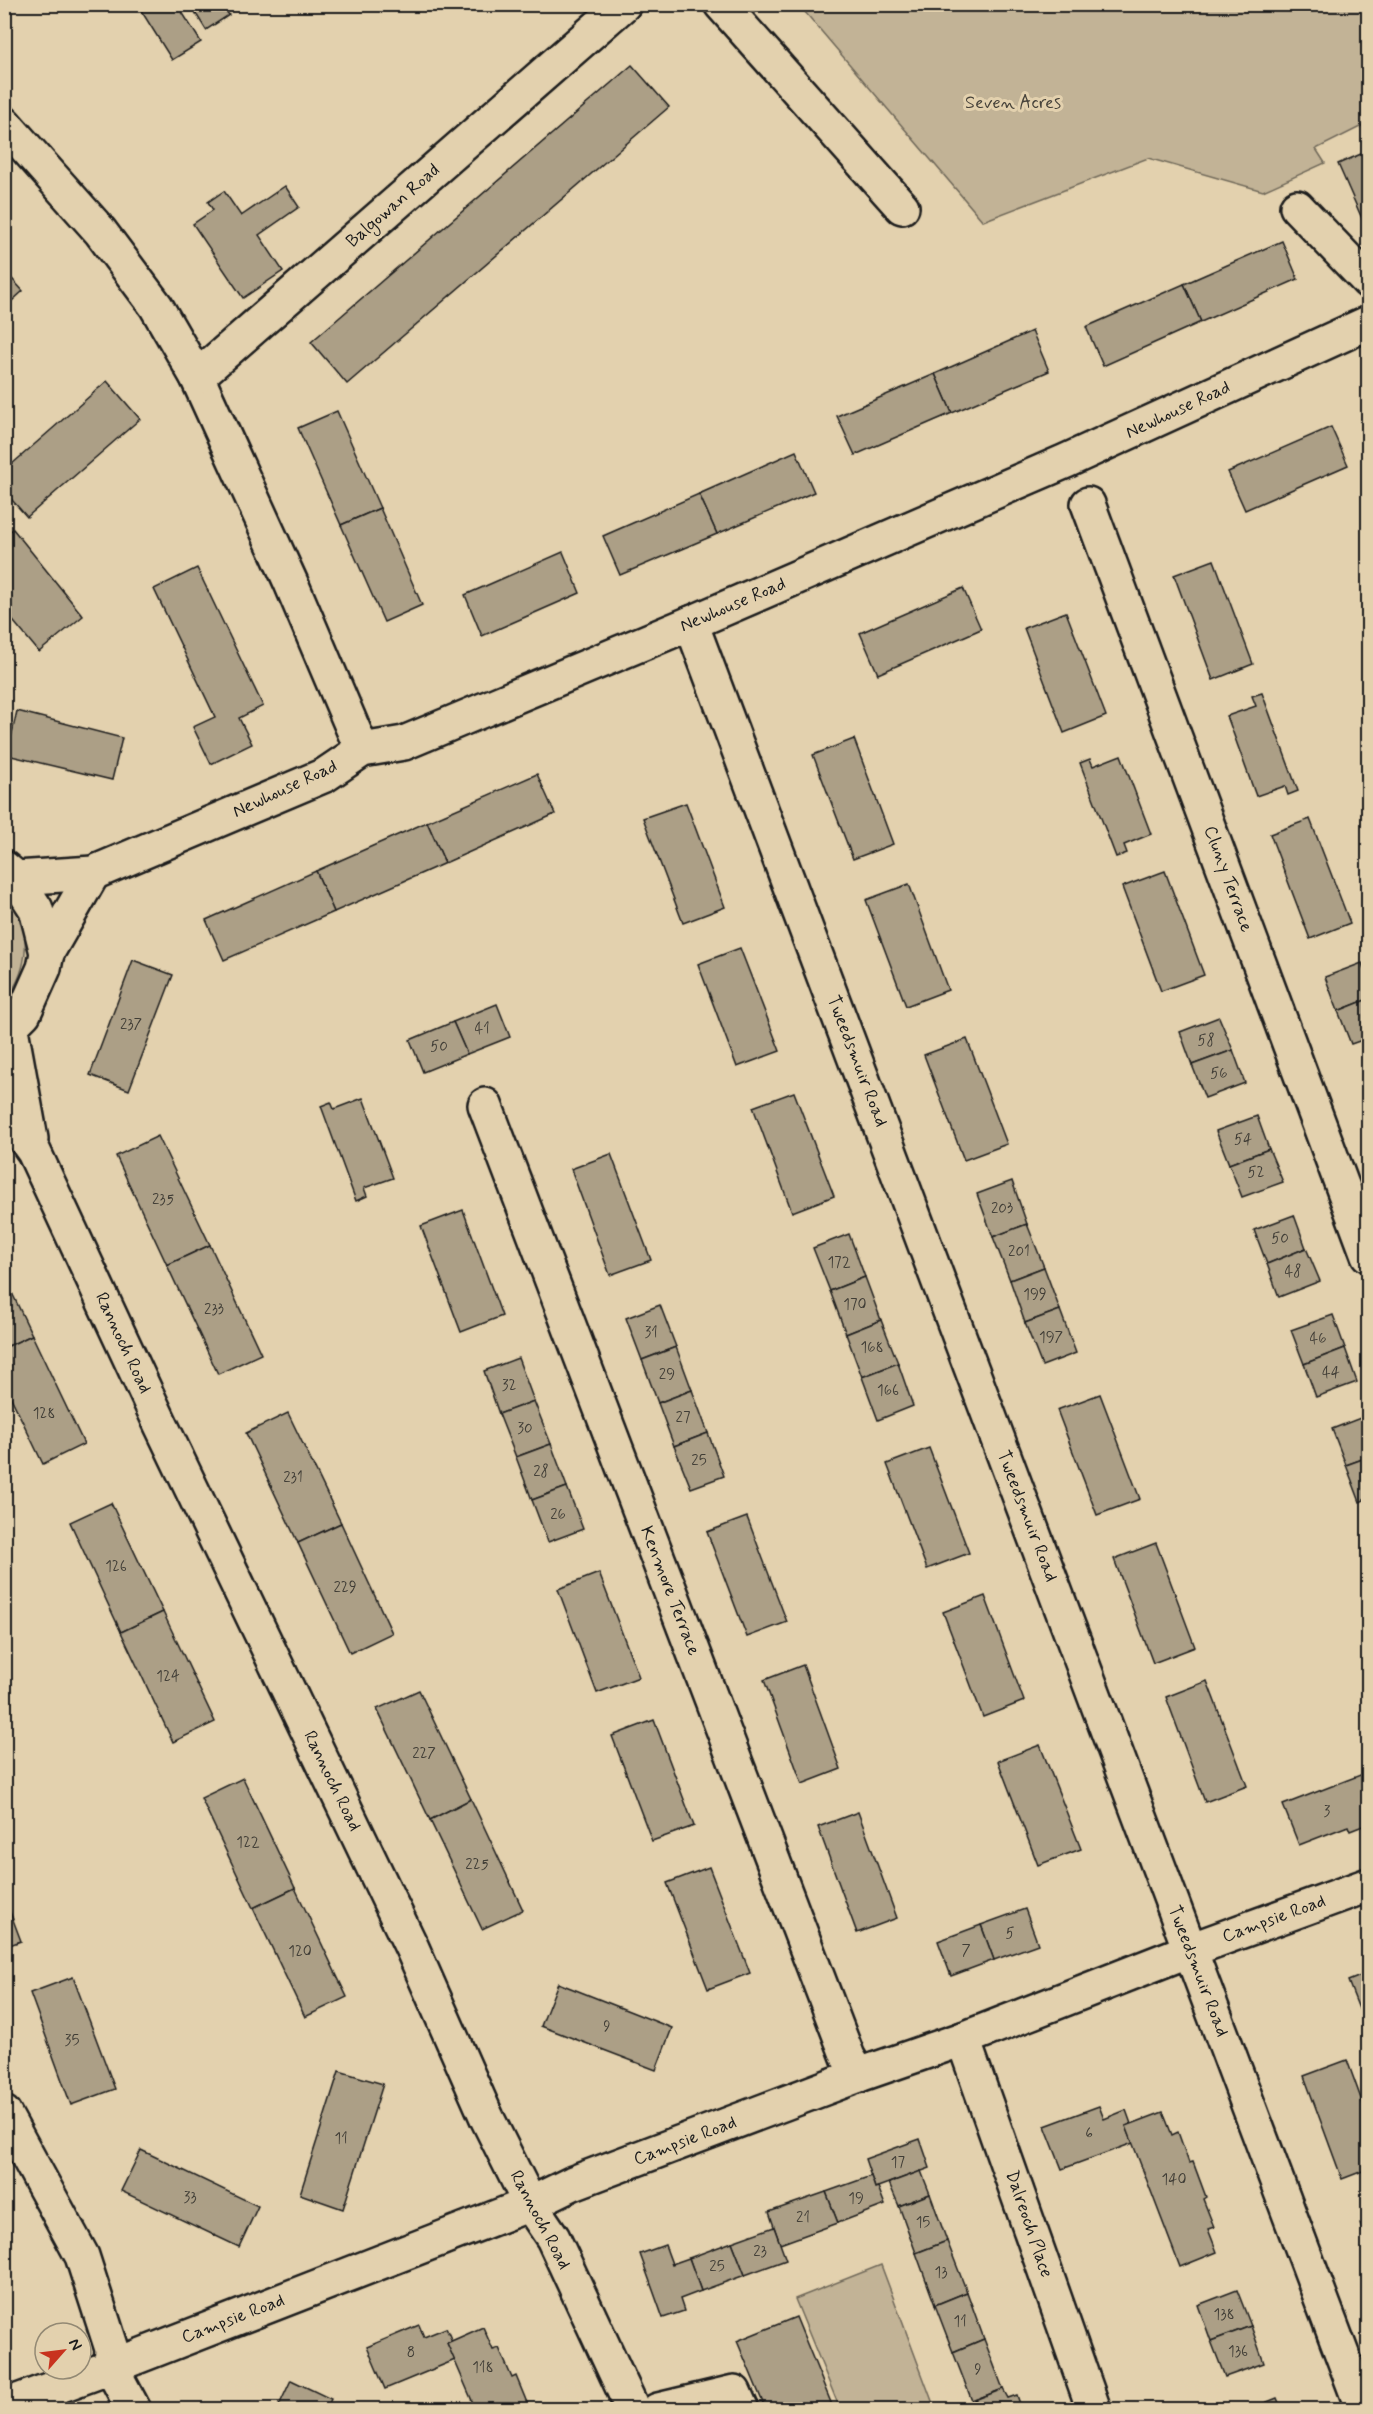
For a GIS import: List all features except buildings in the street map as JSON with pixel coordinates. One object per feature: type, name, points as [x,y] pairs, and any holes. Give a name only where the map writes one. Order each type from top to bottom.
[{"type":"street","name":"Balgowan Road","points":[[196,377],[624,4]]},
{"type":"street","points":[[722,4],[902,207]]},
{"type":"street","points":[[7,132],[100,231],[156,306],[196,377],[291,583],[362,750]]},
{"type":"street","points":[[1297,207],[1368,281]]},
{"type":"street","name":"Newhouse Road","points":[[10,873],[93,873],[325,775],[362,750],[404,743],[691,623],[1066,461],[1368,323]]},
{"type":"street","name":"Cluny Terrace","points":[[1088,504],[1368,1254]]},
{"type":"street","name":"Tweedsmuir Road","points":[[691,623],[1363,2409]]},
{"type":"street","points":[[10,873],[36,909],[47,952]]},
{"type":"street","points":[[8,1031],[24,1012],[44,968],[47,952],[93,873]]},
{"type":"street","name":"Rannoch Road","points":[[8,1031],[34,1152]]},
{"type":"street","name":"Kenmore Terrace","points":[[485,1105],[843,2046],[859,2075]]},
{"type":"street","name":"Rannoch Road","points":[[4,1110],[34,1152],[161,1425],[412,1948],[487,2118],[530,2204],[553,2238],[633,2409]]},
{"type":"street","name":"Campsie Road","points":[[4,2406],[111,2367],[530,2204],[573,2183],[859,2075],[963,2039],[1190,1950],[1368,1885]]},
{"type":"street","name":"Dalreoch Place","points":[[963,2039],[1094,2409]]},
{"type":"street","points":[[4,2113],[82,2256],[112,2349],[111,2367],[134,2409]]},
{"type":"street","points":[[658,2409],[734,2392],[742,2409]]},
{"type":"green space","name":"Seven Acres","points":[[799,5],[1368,5],[1368,123],[1316,149],[1325,163],[1263,191],[1148,158],[983,221]]},
{"type":"green space","points":[[5,892],[20,919],[25,947],[20,975],[5,1002]]},
{"type":"green space","points":[[881,2265],[935,2409],[840,2409],[795,2299]]}]
